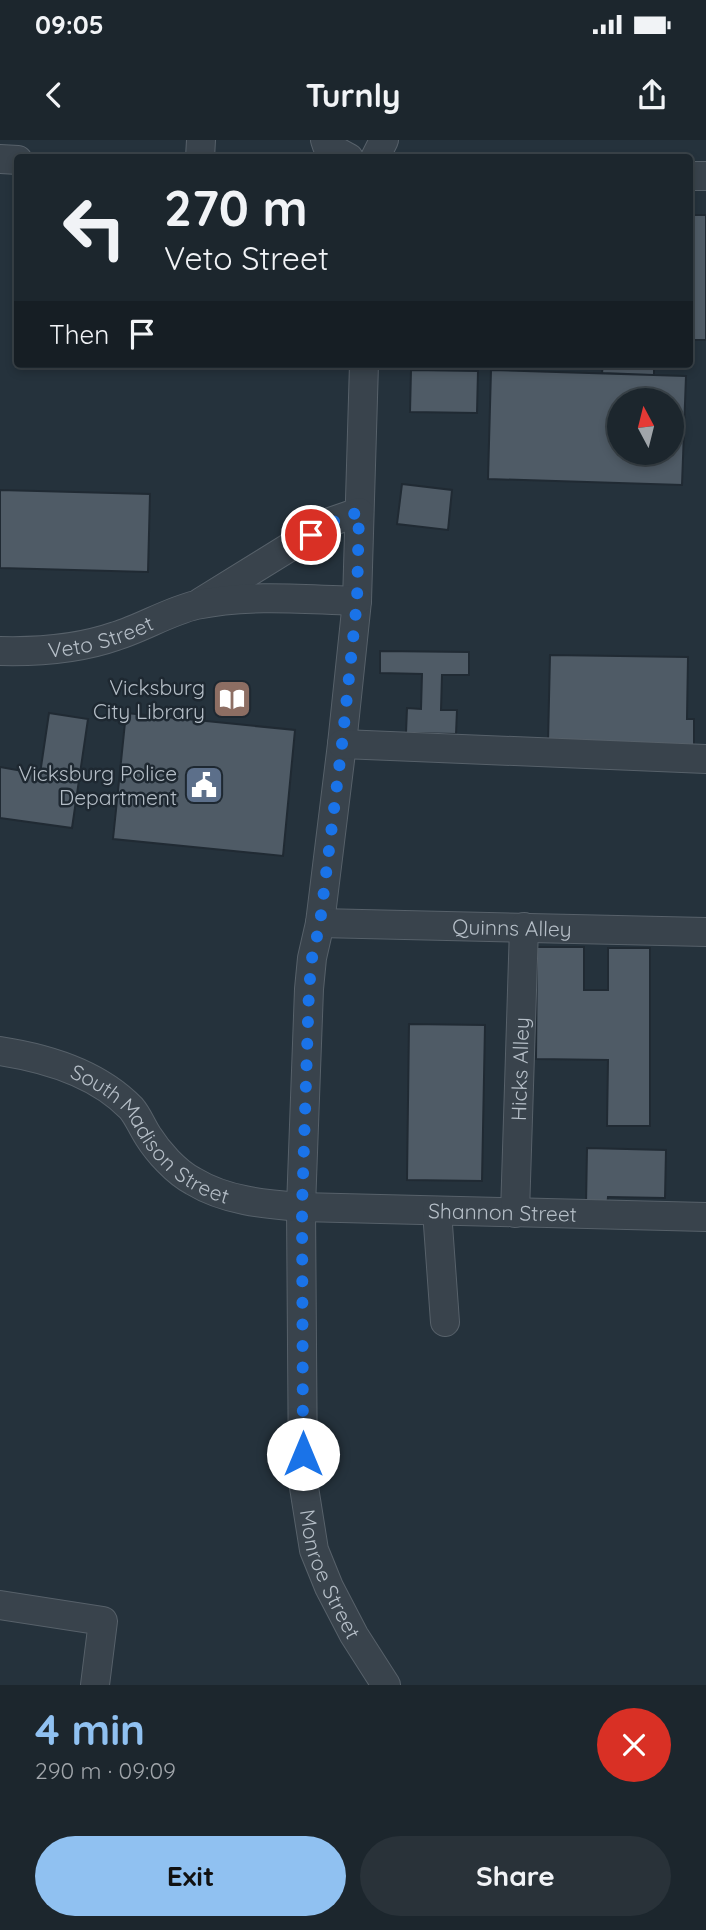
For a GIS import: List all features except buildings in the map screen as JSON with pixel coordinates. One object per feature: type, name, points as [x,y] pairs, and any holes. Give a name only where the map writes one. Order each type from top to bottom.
[{"type":"street","points":[[326,140],[327,146],[342,154]]},
{"type":"street","name":"Monroe Street","points":[[364,368],[357,601],[320,923],[312,958],[309,989],[302,1207],[303,1481],[314,1550],[329,1587],[354,1635],[386,1685]]},
{"type":"street","name":"Veto Street","points":[[0,651],[65,649],[116,636],[195,605],[330,523],[359,512]]},
{"type":"street","name":"Veto Street","points":[[195,605],[256,598],[357,601]]},
{"type":"street","points":[[342,744],[706,759]]},
{"type":"street","name":"Quinns Alley","points":[[320,923],[706,932]]},
{"type":"street","name":"Hicks Alley","points":[[515,1213],[524,927]]},
{"type":"street","name":"South Madison Street","points":[[0,1051],[47,1062],[83,1075],[107,1089],[132,1110],[149,1139],[191,1181],[222,1195],[258,1204],[302,1207]]},
{"type":"street","name":"Shannon Street","points":[[302,1207],[706,1217]]},
{"type":"street","points":[[437,1211],[445,1322]]},
{"type":"street","points":[[0,1605],[103,1621],[96,1685]]},
{"type":"place","name":"Vicksburg City Library","points":[[232,699]]},
{"type":"place","name":"Vicksburg Police Department","points":[[204,785]]},
{"type":"route","points":[[303,1454],[302,1207],[309,989],[312,958],[320,923],[357,601],[359,512],[330,523],[311,535]]}]
